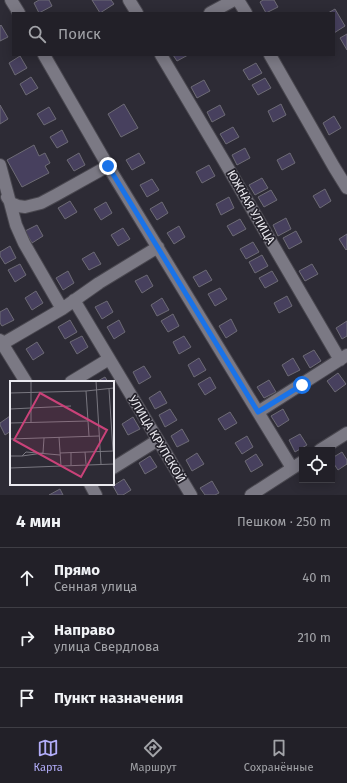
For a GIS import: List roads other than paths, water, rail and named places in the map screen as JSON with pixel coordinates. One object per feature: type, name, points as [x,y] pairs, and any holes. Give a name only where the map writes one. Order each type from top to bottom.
[{"type":"street","points":[[12,0],[18,12]]},
{"type":"street","points":[[129,0],[136,12]]},
{"type":"street","points":[[212,12],[234,0]]},
{"type":"street","points":[[238,0],[245,12]]},
{"type":"street","points":[[45,56],[108,166],[292,468]]},
{"type":"street","name":"ЮЖНАЯ УЛИЦА","points":[[162,56],[343,358]]},
{"type":"street","points":[[271,56],[347,188]]},
{"type":"street","points":[[0,165],[16,225],[24,243],[62,308]]},
{"type":"street","points":[[0,185],[11,203],[18,206],[26,206],[41,203],[108,166]]},
{"type":"street","points":[[25,381],[1,342],[62,308],[99,283],[158,247]]},
{"type":"street","name":"УЛИЦА КРУПСКОЙ","points":[[74,300],[191,495]]},
{"type":"street","points":[[258,412],[343,358]]},
{"type":"street","points":[[74,381],[109,359]]},
{"type":"street","points":[[325,447],[347,433]]},
{"type":"street","points":[[114,467],[158,440]]},
{"type":"street","points":[[250,495],[299,464]]},
{"type":"street","points":[[91,485],[96,495]]}]
